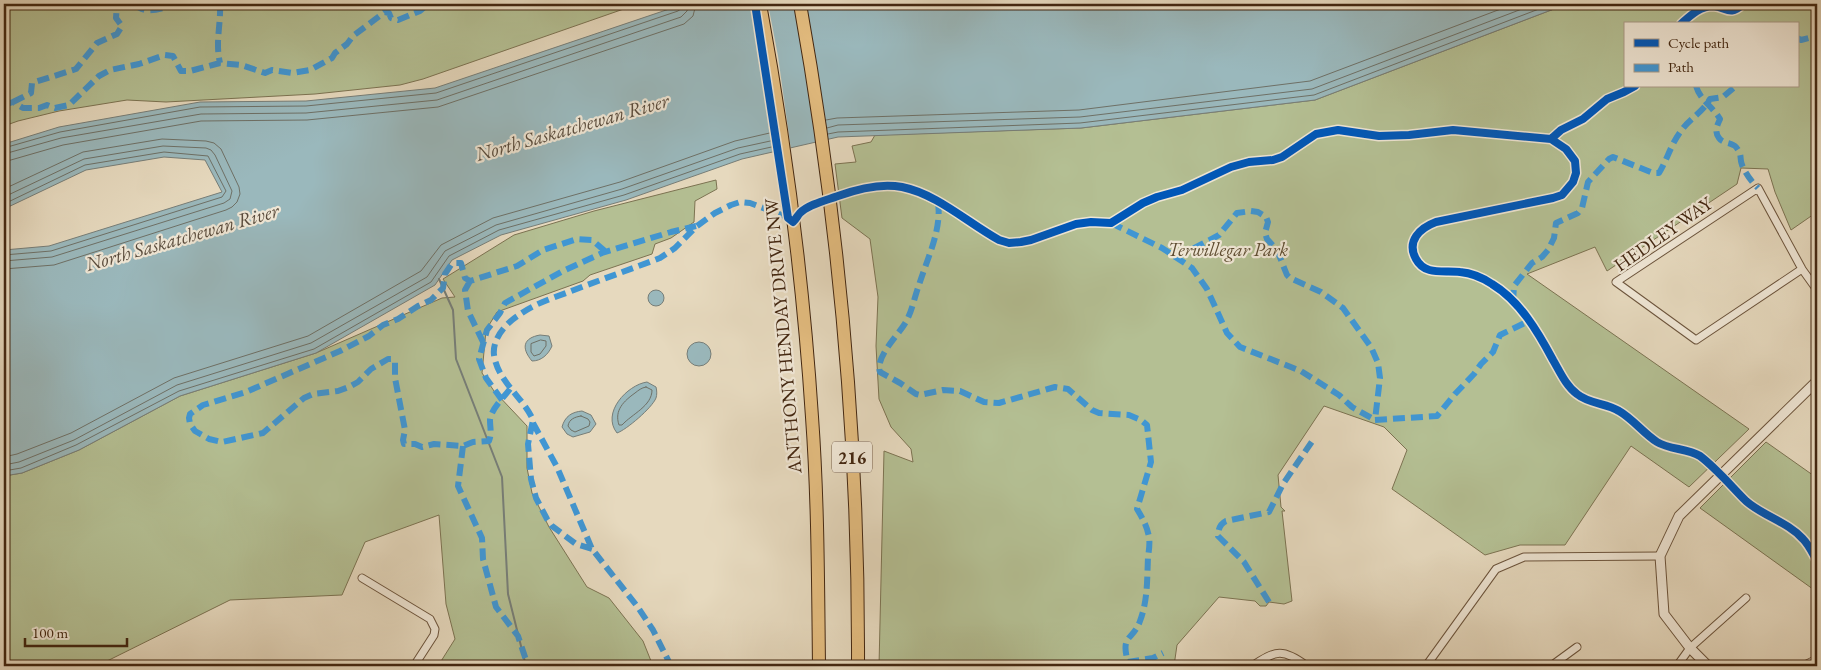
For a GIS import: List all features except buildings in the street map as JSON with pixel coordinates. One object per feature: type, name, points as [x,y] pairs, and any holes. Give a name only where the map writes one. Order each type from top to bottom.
[{"type":"highway","name":"ANTHONY HENDAY DRIVE NW","points":[[760,4],[784,148],[798,257],[812,416],[818,546],[819,666]]},
{"type":"highway","name":"216","points":[[800,4],[824,149],[836,248],[850,416],[857,544],[858,666]]},
{"type":"street","name":"HEDLEY WAY","points":[[1802,269],[1696,340],[1616,282],[1758,188],[1802,269],[1817,290]]},
{"type":"street","points":[[1708,666],[1690,648],[1664,614],[1660,556],[1679,516],[1817,381]]},
{"type":"street","points":[[1426,666],[1496,569],[1524,557],[1660,556]]},
{"type":"street","points":[[362,578],[426,616],[433,625],[435,629],[434,635],[414,666]]},
{"type":"street","points":[[1677,666],[1690,648],[1746,598]]},
{"type":"street","points":[[1551,666],[1577,646]]},
{"type":"street","points":[[1252,666],[1270,654],[1278,653],[1287,655],[1307,666]]},
{"type":"street","points":[[1804,666],[1817,659]]},
{"type":"green space","points":[[4,4],[638,4],[423,79],[400,85],[315,94],[166,102],[127,100],[59,111],[4,126]]},
{"type":"green space","name":"Terwillegar Park","points":[[1567,4],[1817,4],[1817,212],[1791,230],[1775,192],[1768,169],[1741,168],[1737,184],[1607,271],[1595,247],[1527,274],[1749,429],[1689,487],[1631,446],[1565,545],[1520,545],[1485,555],[1392,489],[1407,450],[1384,427],[1324,406],[1278,475],[1281,507],[1285,511],[1282,511],[1292,601],[1284,604],[1269,602],[1266,606],[1260,606],[1255,601],[1219,597],[1177,645],[1174,666],[879,666],[884,451],[913,462],[911,449],[891,427],[879,399],[876,346],[878,297],[870,239],[842,218],[835,164],[856,162],[852,146],[871,142],[875,135],[1081,128],[1315,100]]},
{"type":"green space","points":[[716,180],[717,189],[695,201],[694,222],[671,238],[655,244],[652,254],[590,275],[583,281],[497,312],[486,330],[482,373],[494,391],[527,426],[527,468],[532,493],[549,527],[587,587],[609,598],[643,641],[653,666],[438,666],[455,639],[446,604],[439,515],[365,542],[342,595],[230,600],[97,666],[4,666],[4,476],[22,473],[79,450],[180,396],[316,353],[442,298],[455,297],[443,279],[514,235],[594,211]]},
{"type":"green space","points":[[1766,442],[1817,478],[1817,592],[1700,508]]},
{"type":"water","name":"North Saskatchewan River","points":[[684,4],[1567,4],[1315,100],[1081,128],[838,137],[742,159],[626,200],[501,235],[452,260],[435,285],[316,353],[180,396],[79,450],[22,473],[4,476],[4,250],[49,246],[222,192],[205,160],[164,157],[86,170],[4,209],[4,144],[59,127],[200,102],[306,101],[435,88]]},
{"type":"water","points":[[656,290],[664,298],[656,306],[648,298]]},
{"type":"water","points":[[540,335],[549,336],[552,346],[544,357],[532,361],[526,352],[526,344],[530,338]]},
{"type":"water","points":[[699,342],[707,346],[711,354],[707,362],[699,366],[691,362],[687,354],[691,346]]},
{"type":"water","points":[[647,382],[656,387],[657,396],[654,402],[638,418],[617,433],[612,417],[618,401],[632,388]]},
{"type":"water","points":[[582,411],[591,415],[596,424],[590,432],[573,437],[567,434],[562,427],[563,423],[569,415]]},
{"type":"pier","points":[[753,4],[768,4],[778,56],[791,150],[777,153],[763,60]]},
{"type":"waterway","points":[[439,279],[453,310],[456,359],[502,477],[508,594],[526,666]]},
{"type":"marked path","points":[[13,102],[31,93],[32,83],[76,69],[97,43],[117,34],[122,26],[116,18],[117,4]]},
{"type":"marked path","points":[[134,4],[144,10],[160,9],[177,4]]},
{"type":"marked path","points":[[220,4],[218,48],[220,63]]},
{"type":"marked path","points":[[4,105],[13,102],[23,108],[39,108],[47,105],[55,108],[69,105],[99,76],[110,70],[139,64],[165,55],[173,56],[181,71],[190,71],[220,63],[241,65],[265,73],[272,70],[292,73],[310,70],[332,58],[353,36],[385,12],[389,13],[391,18],[398,20],[420,11],[428,4],[445,6],[466,4]]},
{"type":"marked path","points":[[1798,38],[1817,39]]},
{"type":"marked path","points":[[1697,88],[1700,95],[1720,119],[1716,131],[1717,135],[1723,141],[1736,147],[1745,171],[1758,188]]},
{"type":"marked path","points":[[1513,302],[1514,286],[1532,263],[1542,257],[1548,250],[1554,238],[1556,223],[1578,213],[1582,208],[1588,182],[1609,159],[1613,157],[1653,173],[1659,173],[1674,141],[1684,127],[1704,108],[1710,99],[1723,97],[1734,88]]},
{"type":"marked path","points":[[592,549],[576,544],[552,526],[536,498],[531,479],[528,444],[533,420],[496,365],[494,349],[498,337],[509,322],[532,307],[660,258],[675,248],[697,226],[715,213],[731,205],[740,202],[750,203],[787,217]]},
{"type":"marked path","points":[[938,202],[939,213],[936,234],[911,310],[904,325],[884,354],[879,366],[880,372],[916,394],[920,395],[943,390],[960,391],[984,402],[999,403],[1055,387],[1068,389],[1092,410],[1099,413],[1129,415],[1147,425],[1151,462],[1137,509],[1149,537],[1147,589],[1143,613],[1137,627],[1126,642],[1126,653],[1128,662],[1153,658],[1163,653]]},
{"type":"marked path","points":[[1177,257],[1219,235],[1237,213],[1251,211],[1258,212],[1266,217],[1268,222],[1265,233],[1267,239],[1277,250],[1287,275],[1321,292],[1343,308],[1371,347],[1378,363],[1380,378],[1375,420]]},
{"type":"marked path","points":[[1111,223],[1162,248],[1192,268],[1207,289],[1227,333],[1240,347],[1301,371],[1339,395],[1352,407],[1375,420]]},
{"type":"marked path","points":[[502,400],[486,378],[479,359],[487,330],[505,303],[561,272],[602,253],[696,226]]},
{"type":"marked path","points":[[510,389],[495,407],[491,416],[489,441],[473,442],[463,446],[434,444],[422,447],[415,444],[404,444],[405,430],[395,378],[395,362],[392,359],[388,359],[371,369],[358,382],[349,387],[338,391],[313,394],[304,398],[263,433],[222,442],[209,439],[195,431],[190,424],[189,418],[190,414],[203,405],[246,392],[340,351],[369,336],[383,325],[398,319],[431,300],[443,288],[445,274],[451,265],[456,263],[461,263],[465,278],[470,281],[517,266],[543,250],[577,239],[592,240],[606,252]]},
{"type":"marked path","points":[[470,281],[465,290],[468,311],[483,342]]},
{"type":"marked path","points":[[1375,420],[1437,416],[1493,352],[1500,335],[1529,321]]},
{"type":"marked path","points":[[533,423],[557,467],[592,549],[637,606],[653,630],[671,666]]},
{"type":"marked path","points":[[1269,602],[1244,562],[1218,536],[1219,529],[1226,521],[1269,512],[1283,484],[1313,440]]},
{"type":"marked path","points":[[463,446],[458,486],[482,538],[483,559],[496,607],[518,636],[528,666]]},
{"type":"cycle path","points":[[755,4],[788,218],[793,222],[808,207],[845,193],[878,186],[894,186],[915,191],[940,202],[999,240],[1009,243],[1021,242],[1076,224],[1091,222],[1111,223],[1143,203],[1182,190],[1231,167],[1282,157],[1316,134],[1338,130],[1379,136],[1453,130],[1551,139],[1566,149],[1575,161],[1576,173],[1573,182],[1562,195],[1436,222],[1416,236],[1413,246],[1416,259],[1424,268],[1473,275],[1502,291],[1520,308],[1573,391],[1587,400],[1619,411],[1662,445],[1700,456],[1746,501],[1797,533],[1807,544],[1817,561]]},
{"type":"cycle path","points":[[1683,22],[1695,12],[1708,6],[1731,11],[1743,4]]},
{"type":"cycle path","points":[[1551,139],[1561,130],[1583,119],[1607,99],[1631,88]]}]
